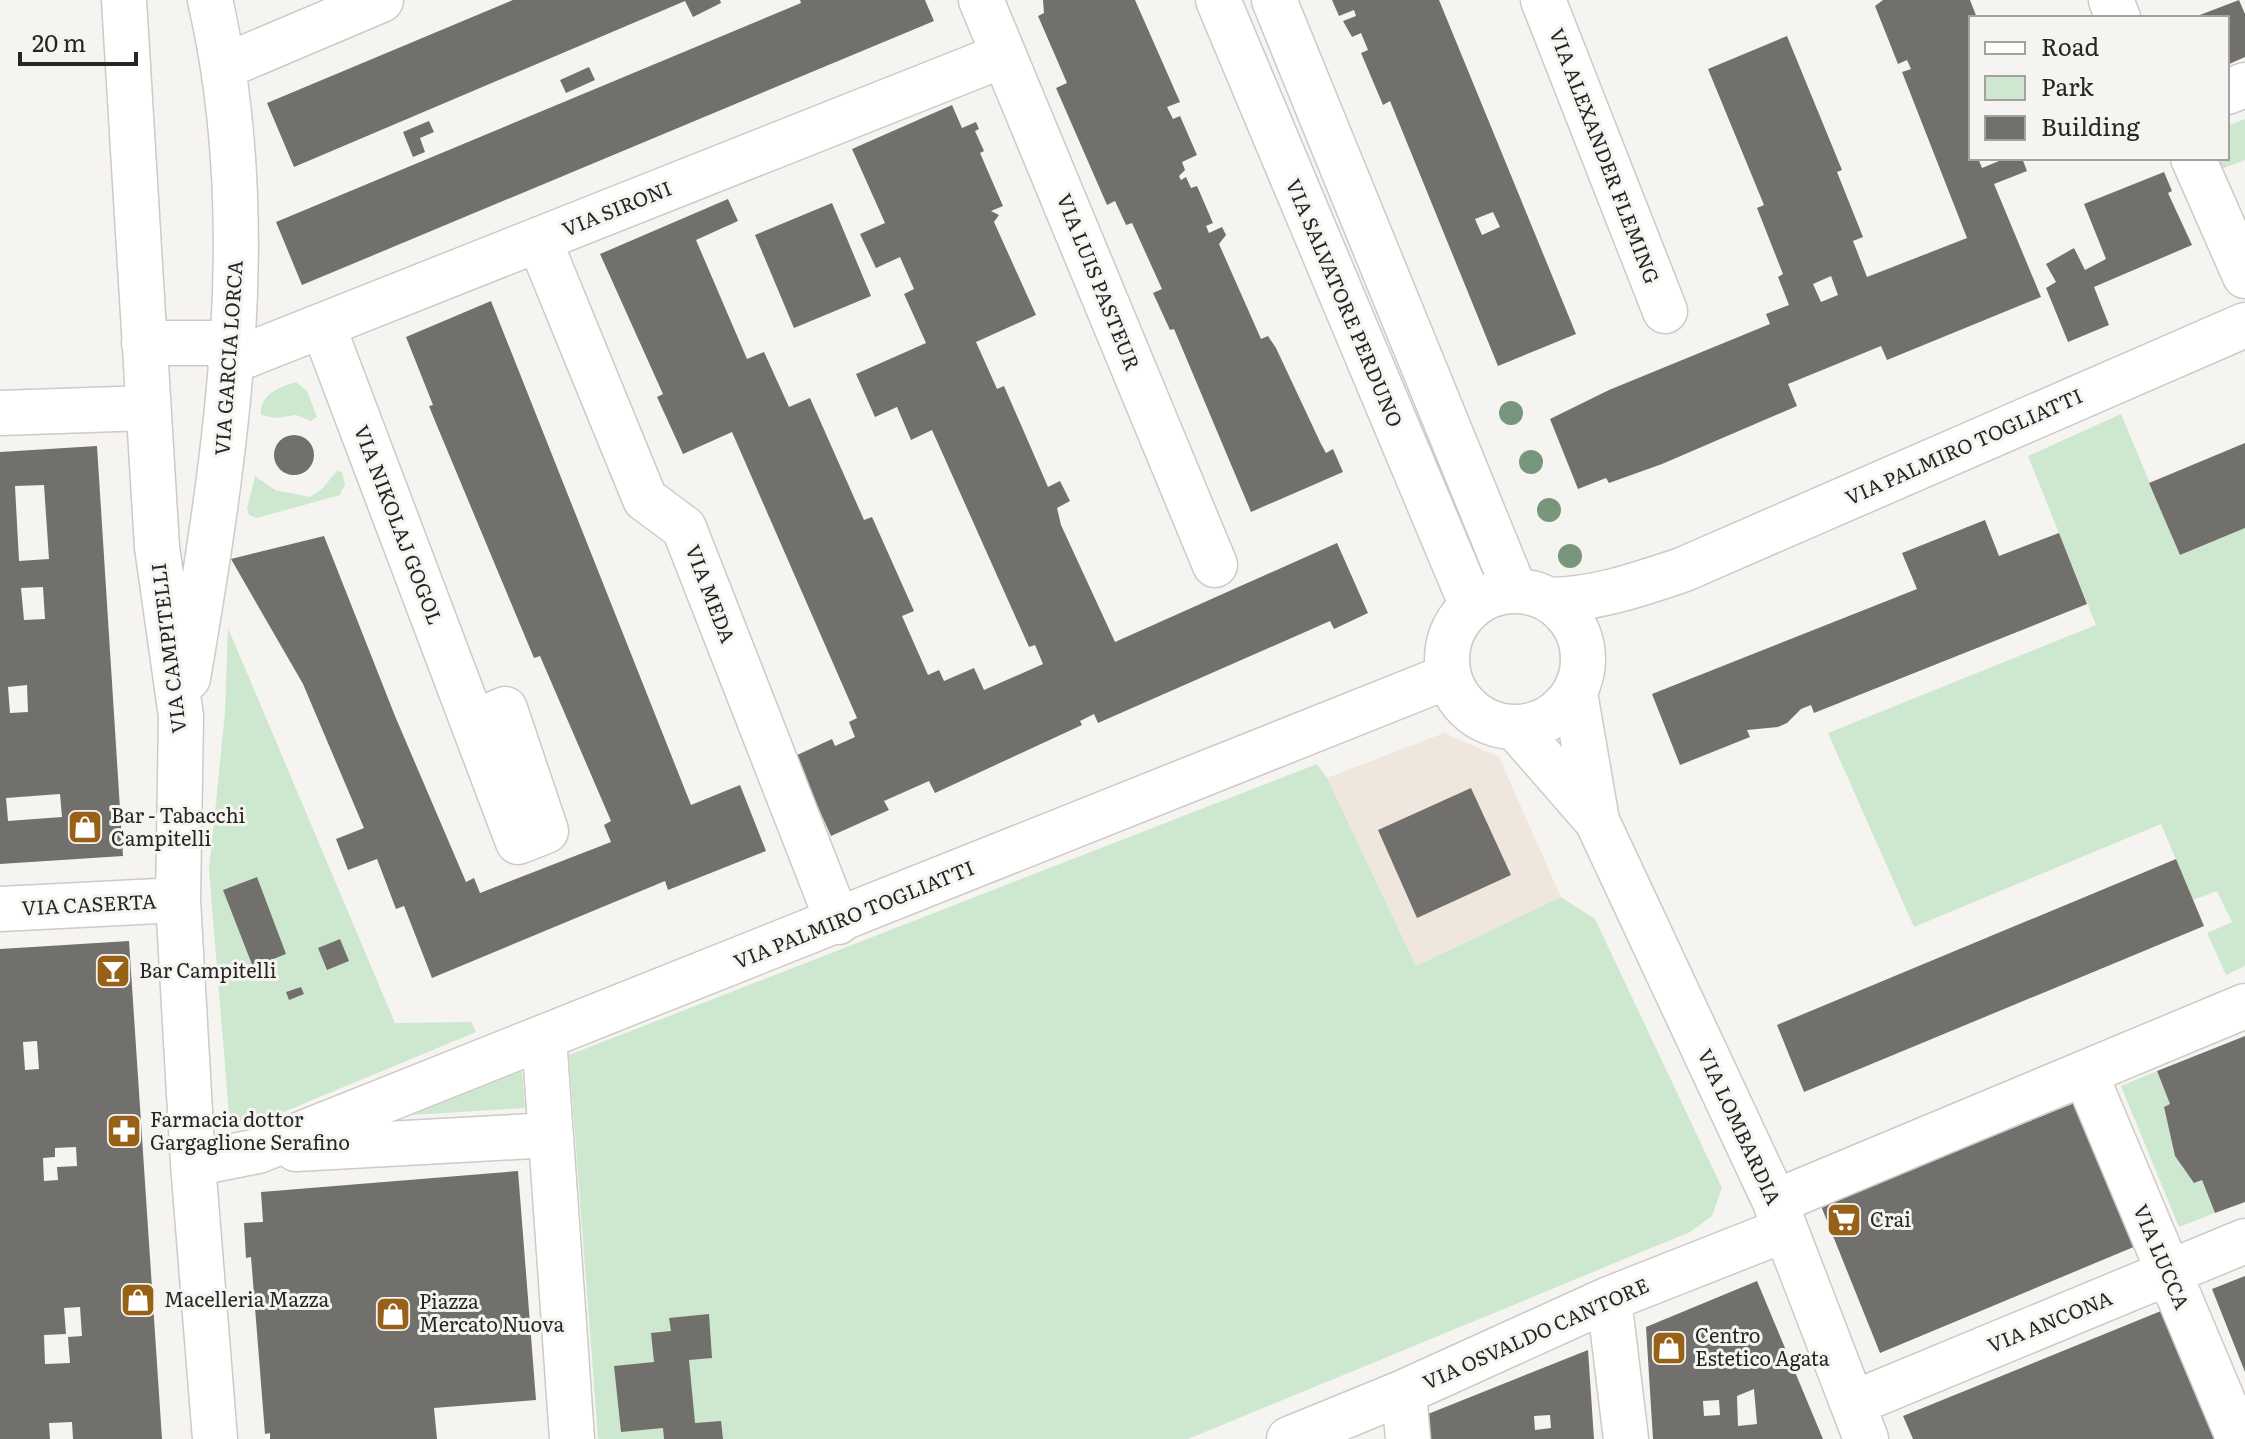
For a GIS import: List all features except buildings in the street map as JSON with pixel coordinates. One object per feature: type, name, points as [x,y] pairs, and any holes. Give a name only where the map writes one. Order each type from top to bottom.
[{"type":"street","name":"VIA CAMPITELLI","points":[[124,0],[157,547],[181,716],[178,900],[193,1164],[215,1439]]},
{"type":"street","name":"VIA GARCIA LORCA","points":[[181,716],[218,505],[238,275],[233,155],[223,67],[210,0]]},
{"type":"street","points":[[223,67],[381,0]]},
{"type":"street","name":"VIA LUIS PASTEUR","points":[[981,0],[1215,565]]},
{"type":"street","name":"VIA SALVATORE PERDUNO","points":[[1218,0],[1472,606]]},
{"type":"street","points":[[1274,0],[1532,595],[1574,625],[1579,676],[1550,718],[1515,727],[1497,725],[1467,707],[1449,676],[1449,641],[1456,625],[1472,606],[1492,595],[1532,595]]},
{"type":"street","name":"VIA ALEXANDER FLEMING","points":[[1543,0],[1665,311]]},
{"type":"street","name":"VIA SIRONI","points":[[231,353],[323,326],[1004,55]]},
{"type":"street","points":[[2194,160],[2245,276]]},
{"type":"street","name":"VIA MEDA","points":[[539,240],[645,499],[684,528],[838,922]]},
{"type":"street","name":"VIA PALMIRO TOGLIATTI","points":[[1532,595],[1585,599],[1682,570],[2245,325]]},
{"type":"street","name":"VIA NIKOLAJ GOGOL","points":[[323,326],[474,723]]},
{"type":"street","points":[[144,343],[231,353]]},
{"type":"street","points":[[0,413],[147,408]]},
{"type":"street","name":"VIA PALMIRO TOGLIATTI","points":[[1579,676],[1598,638],[1682,570]]},
{"type":"street","name":"VIA PALMIRO TOGLIATTI","points":[[258,1151],[1449,676]]},
{"type":"street","name":"VIA LOMBARDIA","points":[[1579,676],[1597,821]]},
{"type":"street","name":"VIA LOMBARDIA","points":[[1515,727],[1597,821],[1780,1216],[1860,1421]]},
{"type":"street","name":"VIA CASERTA","points":[[0,909],[178,900]]},
{"type":"street","name":"VIA OSVALDO CANTORE","points":[[1289,1439],[1404,1392],[1609,1299],[2085,1073],[2245,1006]]},
{"type":"street","points":[[544,1037],[572,1439]]},
{"type":"street","name":"VIA LUCCA","points":[[2085,1073],[2239,1439]]},
{"type":"street","name":"VIA PALMIRO TOGLIATTI","points":[[193,1164],[258,1151],[551,1135]]},
{"type":"street","name":"VIA ANCONA","points":[[1860,1421],[2167,1273],[2245,1241]]},
{"type":"street","points":[[1609,1299],[1626,1439]]},
{"type":"street","points":[[1404,1392],[1408,1439]]},
{"type":"shaded area","points":[[1444,733],[1499,757],[1561,897],[1416,966],[1327,778]]},
{"type":"green space","points":[[2245,119],[2245,160],[2219,170],[2215,160],[2229,160],[2229,125]]},
{"type":"green space","points":[[296,382],[307,391],[317,417],[311,421],[296,415],[276,418],[261,415],[267,397],[277,389]]},
{"type":"green space","points":[[2121,414],[2180,555],[2245,528],[2245,966],[2226,975],[2207,933],[2232,922],[2217,891],[2193,900],[2161,824],[1914,927],[1828,733],[2096,625],[2028,456]]},
{"type":"green space","points":[[337,471],[342,472],[345,484],[340,495],[257,518],[249,515],[247,509],[255,476],[275,490],[310,497],[322,489]]},
{"type":"green space","points":[[228,628],[395,1023],[471,1022],[476,1032],[250,1126],[229,1115],[209,870],[225,713]]},
{"type":"green space","points":[[1317,764],[1327,778],[1416,966],[1561,897],[1595,919],[1722,1188],[1712,1216],[1690,1232],[1188,1439],[598,1439],[569,1055]]},
{"type":"green space","points":[[522,1071],[525,1108],[411,1115]]},
{"type":"green space","points":[[2157,1071],[2170,1104],[2164,1107],[2175,1156],[2194,1182],[2202,1180],[2215,1213],[2179,1227],[2121,1086]]},
{"type":"place","name":"Bar - Tabacchi Campitelli","points":[[85,827]]},
{"type":"place","name":"Bar Campitelli","points":[[113,971]]},
{"type":"place","name":"Farmacia dottor Gargaglione Serafino","points":[[124,1131]]},
{"type":"place","name":"Crai","points":[[1844,1220]]},
{"type":"place","name":"Macelleria Mazza","points":[[138,1300]]},
{"type":"place","name":"Piazza Mercato Nuova","points":[[393,1314]]},
{"type":"place","name":"Centro Estetico Agata","points":[[1669,1348]]}]
